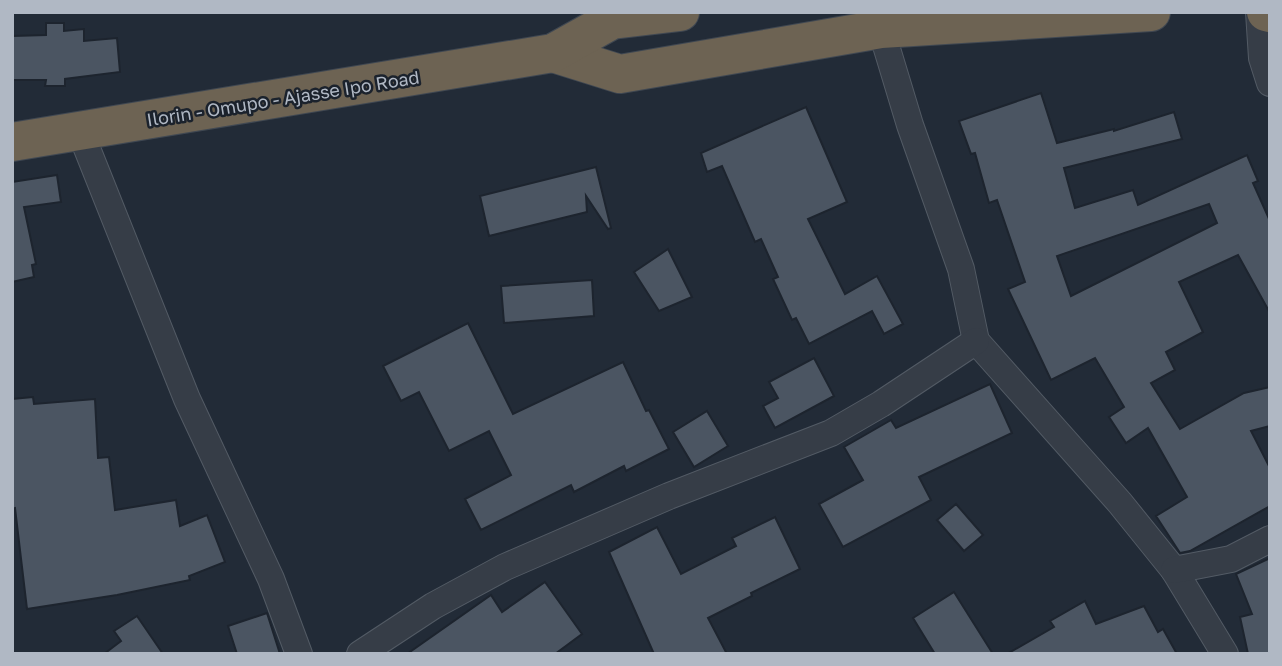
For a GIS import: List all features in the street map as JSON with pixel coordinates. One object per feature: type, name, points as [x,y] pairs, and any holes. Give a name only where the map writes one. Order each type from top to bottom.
[{"type":"highway","name":"Ilorin - Omupo - Ajasse Ipo Road","points":[[12,142],[553,53],[612,20],[680,12]]},
{"type":"highway","name":"Ilorin - Omupo - Ajasse Ipo Road","points":[[553,53],[620,74],[881,29],[1150,12]]},
{"type":"street","points":[[1259,12],[1262,58],[1270,83]]},
{"type":"street","points":[[881,29],[910,125],[961,269],[976,341],[1120,503],[1174,570],[1225,654]]},
{"type":"street","points":[[80,131],[187,399],[266,566],[299,654]]},
{"type":"street","points":[[360,654],[433,606],[505,567],[669,496],[831,433],[881,404],[976,341]]},
{"type":"street","points":[[1174,570],[1231,559],[1270,539]]},
{"type":"building","points":[[46,23],[64,23],[64,31],[84,29],[84,41],[117,38],[120,72],[65,79],[65,86],[45,86],[46,80],[12,80],[12,36],[46,35]]},
{"type":"building","points":[[1041,93],[1057,143],[1114,131],[1174,112],[1182,139],[1064,168],[1075,208],[1133,190],[1138,205],[1247,155],[1258,181],[1253,183],[1270,221],[1270,313],[1238,255],[1179,282],[1203,332],[1166,352],[1175,370],[1151,383],[1180,429],[1244,393],[1270,387],[1270,426],[1251,431],[1270,468],[1270,506],[1190,551],[1180,553],[1156,516],[1187,497],[1148,428],[1126,443],[1109,417],[1124,407],[1095,358],[1051,380],[1008,289],[1025,282],[997,200],[989,203],[975,153],[971,154],[959,121]],"holes":[[[1209,204],[1217,223],[1071,296],[1057,256]]]},
{"type":"building","points":[[806,107],[847,202],[808,219],[845,294],[877,276],[903,324],[884,334],[872,311],[809,344],[796,318],[792,320],[773,279],[778,277],[761,239],[755,242],[722,166],[707,172],[701,153]]},
{"type":"building","points":[[596,167],[611,228],[608,229],[586,196],[587,212],[489,236],[480,196]]},
{"type":"building","points":[[57,175],[61,202],[24,207],[36,264],[32,265],[34,277],[12,282],[12,182]]},
{"type":"building","points":[[668,249],[692,297],[659,311],[634,272]]},
{"type":"building","points":[[592,280],[594,316],[504,323],[501,286]]},
{"type":"building","points":[[468,323],[513,414],[623,362],[646,411],[649,410],[669,449],[626,471],[624,466],[574,492],[571,485],[481,530],[465,499],[511,475],[489,431],[449,451],[419,392],[401,401],[383,366]]},
{"type":"building","points":[[814,358],[834,396],[775,428],[763,406],[778,398],[769,382]]},
{"type":"building","points":[[990,384],[1012,433],[919,477],[931,500],[843,547],[819,504],[863,480],[844,447],[891,420],[896,428]]},
{"type":"building","points":[[33,397],[34,404],[95,399],[98,458],[109,457],[115,510],[176,500],[180,526],[207,515],[225,562],[189,576],[190,580],[27,609],[15,508],[12,509],[12,399]]},
{"type":"building","points":[[707,411],[728,446],[694,467],[673,432]]},
{"type":"building","points":[[956,504],[983,535],[964,551],[937,520]]},
{"type":"building","points":[[775,517],[800,569],[708,618],[727,654],[654,654],[609,552],[657,527],[681,574],[736,546],[732,538]]},
{"type":"building","points":[[1270,558],[1270,654],[1248,654],[1240,617],[1252,614],[1236,574]]},
{"type":"building","points":[[545,582],[582,634],[555,654],[407,654],[491,595],[502,612]]},
{"type":"building","points":[[954,592],[993,654],[935,654],[913,618]]},
{"type":"building","points":[[1085,601],[1096,624],[1144,606],[1158,632],[1163,629],[1177,654],[1007,654],[1054,627],[1050,621]]},
{"type":"building","points":[[267,613],[280,654],[237,654],[228,626]]},
{"type":"building","points":[[137,616],[163,654],[104,654],[121,641],[114,631]]}]
